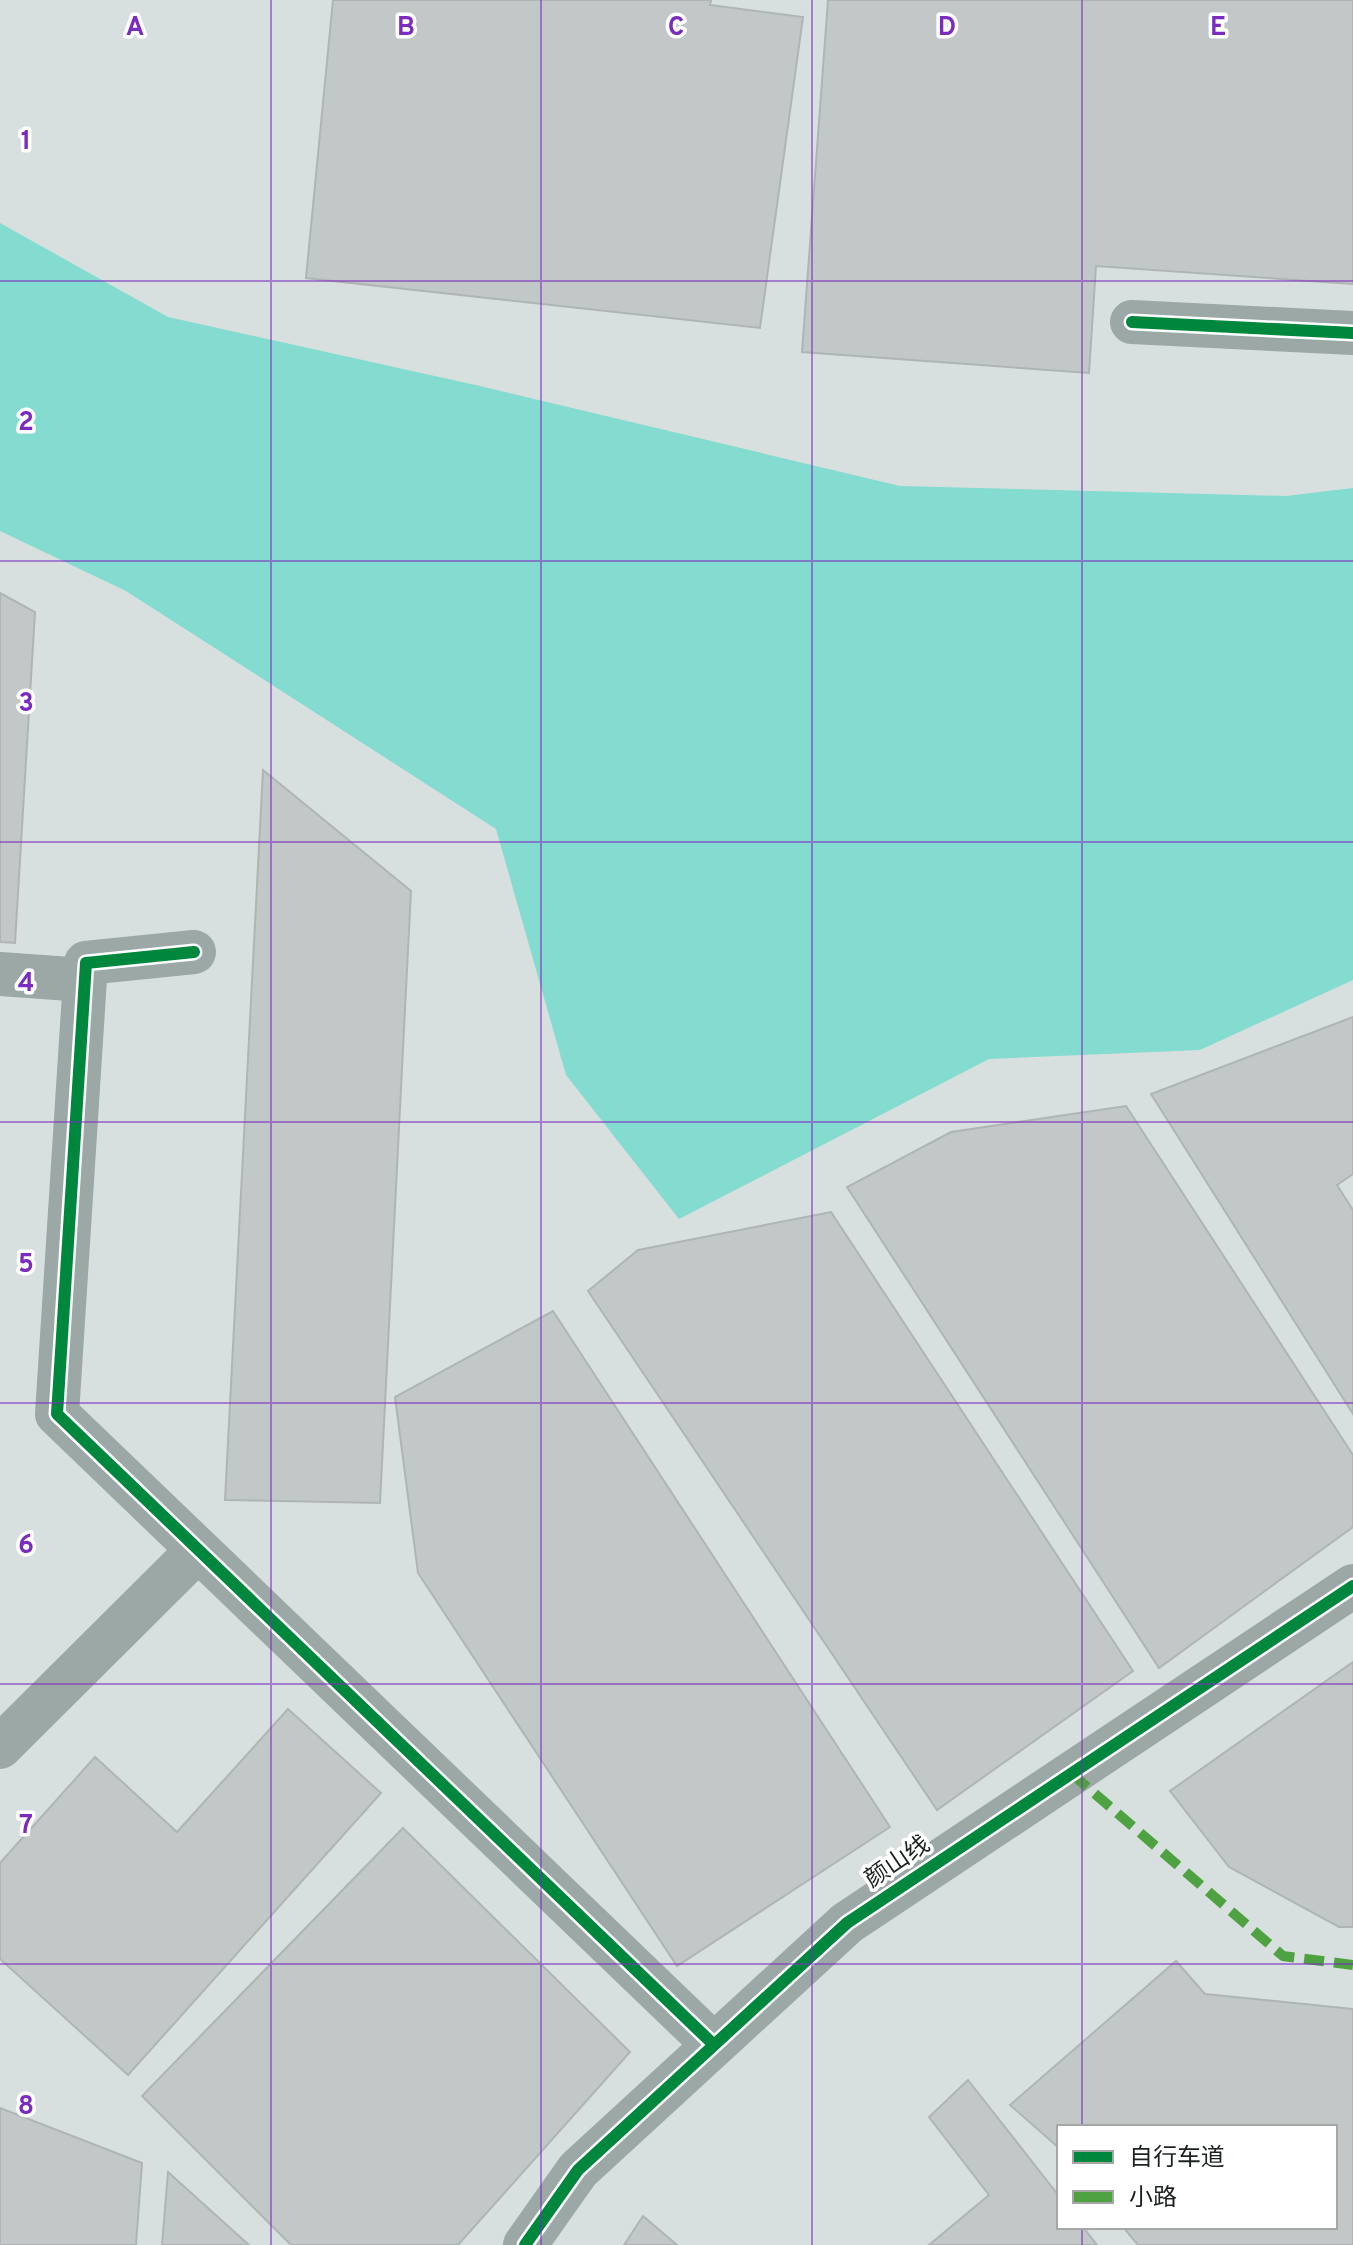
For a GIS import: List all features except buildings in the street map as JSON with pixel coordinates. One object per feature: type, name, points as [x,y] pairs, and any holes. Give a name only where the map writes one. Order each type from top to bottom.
[{"type":"street","points":[[1132,322],[1353,333]]},
{"type":"street","points":[[194,952],[86,963],[57,1414],[714,2045]]},
{"type":"street","points":[[0,974],[84,980]]},
{"type":"street","points":[[0,1747],[198,1550]]},
{"type":"street","name":"颜山线","points":[[525,2245],[578,2170],[847,1923],[1353,1586]]},
{"type":"shaded area","points":[[0,223],[168,317],[480,386],[900,486],[1286,496],[1353,488],[1353,980],[1200,1050],[989,1059],[679,1219],[566,1075],[496,829],[126,591],[0,531]]},
{"type":"marked path","points":[[1072,1774],[1283,1956],[1353,1965]]},
{"type":"cycle path","points":[[1132,322],[1353,333]]},
{"type":"cycle path","points":[[194,952],[86,963],[57,1414],[714,2045]]},
{"type":"cycle path","points":[[525,2245],[578,2170],[847,1923],[1353,1586]]}]
